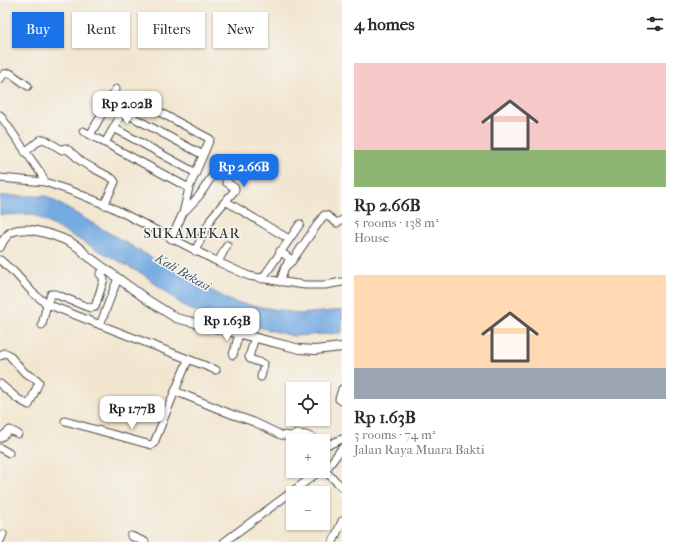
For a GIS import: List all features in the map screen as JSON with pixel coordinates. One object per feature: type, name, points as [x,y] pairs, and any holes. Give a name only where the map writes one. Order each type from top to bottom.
[{"type":"main road","points":[[0,247],[8,234],[12,231],[21,229],[33,230],[55,236],[72,242],[82,249],[85,254],[176,318],[300,349],[315,350],[342,347]]},
{"type":"street","points":[[0,79],[4,74],[10,73],[28,86]]},
{"type":"street","points":[[90,135],[116,89]]},
{"type":"street","points":[[106,143],[132,97],[210,139],[189,188],[182,213],[171,239]]},
{"type":"street","points":[[123,112],[203,155]]},
{"type":"street","points":[[0,115],[45,182]]},
{"type":"street","points":[[114,128],[196,173]]},
{"type":"street","points":[[83,131],[189,188]]},
{"type":"street","points":[[25,152],[40,140],[44,139],[62,150],[65,148],[73,155],[113,179],[115,182],[104,205]]},
{"type":"street","points":[[182,213],[197,200],[219,168],[229,171],[230,174],[226,182],[235,190],[227,202],[212,217],[195,251]]},
{"type":"street","points":[[0,178],[45,182],[104,205],[239,272],[262,279],[315,285],[342,282]]},
{"type":"street","points":[[227,202],[289,239]]},
{"type":"street","points":[[287,265],[292,261],[324,215],[337,223],[342,220]]},
{"type":"street","points":[[262,279],[300,224]]},
{"type":"street","points":[[218,262],[227,245]]},
{"type":"street","points":[[280,251],[289,258],[280,282]]},
{"type":"street","points":[[0,260],[15,273],[33,293],[47,304],[216,370]]},
{"type":"street","points":[[42,325],[47,304],[50,296],[53,294],[94,308],[104,278],[100,274],[106,269]]},
{"type":"street","points":[[100,325],[118,278]]},
{"type":"street","points":[[233,355],[239,334]]},
{"type":"street","points":[[256,337],[249,357],[250,359],[265,364],[261,377]]},
{"type":"street","points":[[0,356],[8,354],[25,373],[39,382],[29,405],[18,399],[0,384]]},
{"type":"street","points":[[65,421],[151,445],[154,443],[188,360]]},
{"type":"street","points":[[342,389],[339,397],[342,401]]},
{"type":"street","points":[[176,391],[254,422],[281,435],[286,436]]},
{"type":"street","points":[[0,438],[10,430],[18,434]]},
{"type":"street","points":[[330,444],[342,439]]},
{"type":"street","points":[[0,448],[10,453]]},
{"type":"street","points":[[330,464],[341,453]]},
{"type":"street","points":[[330,476],[341,485]]},
{"type":"street","points":[[224,542],[313,478]]},
{"type":"street","points":[[333,542],[342,521]]},
{"type":"street","points":[[131,536],[145,542]]},
{"type":"water","points":[[0,196],[46,196],[159,262],[233,302],[301,314],[342,310],[342,333],[293,336],[188,309],[144,275],[32,214],[0,215]]},
{"type":"district","name":"SUKAMEKAR","points":[[192,233]]},
{"type":"water label","name":"Kali Bekasi","points":[[183,272]]}]
